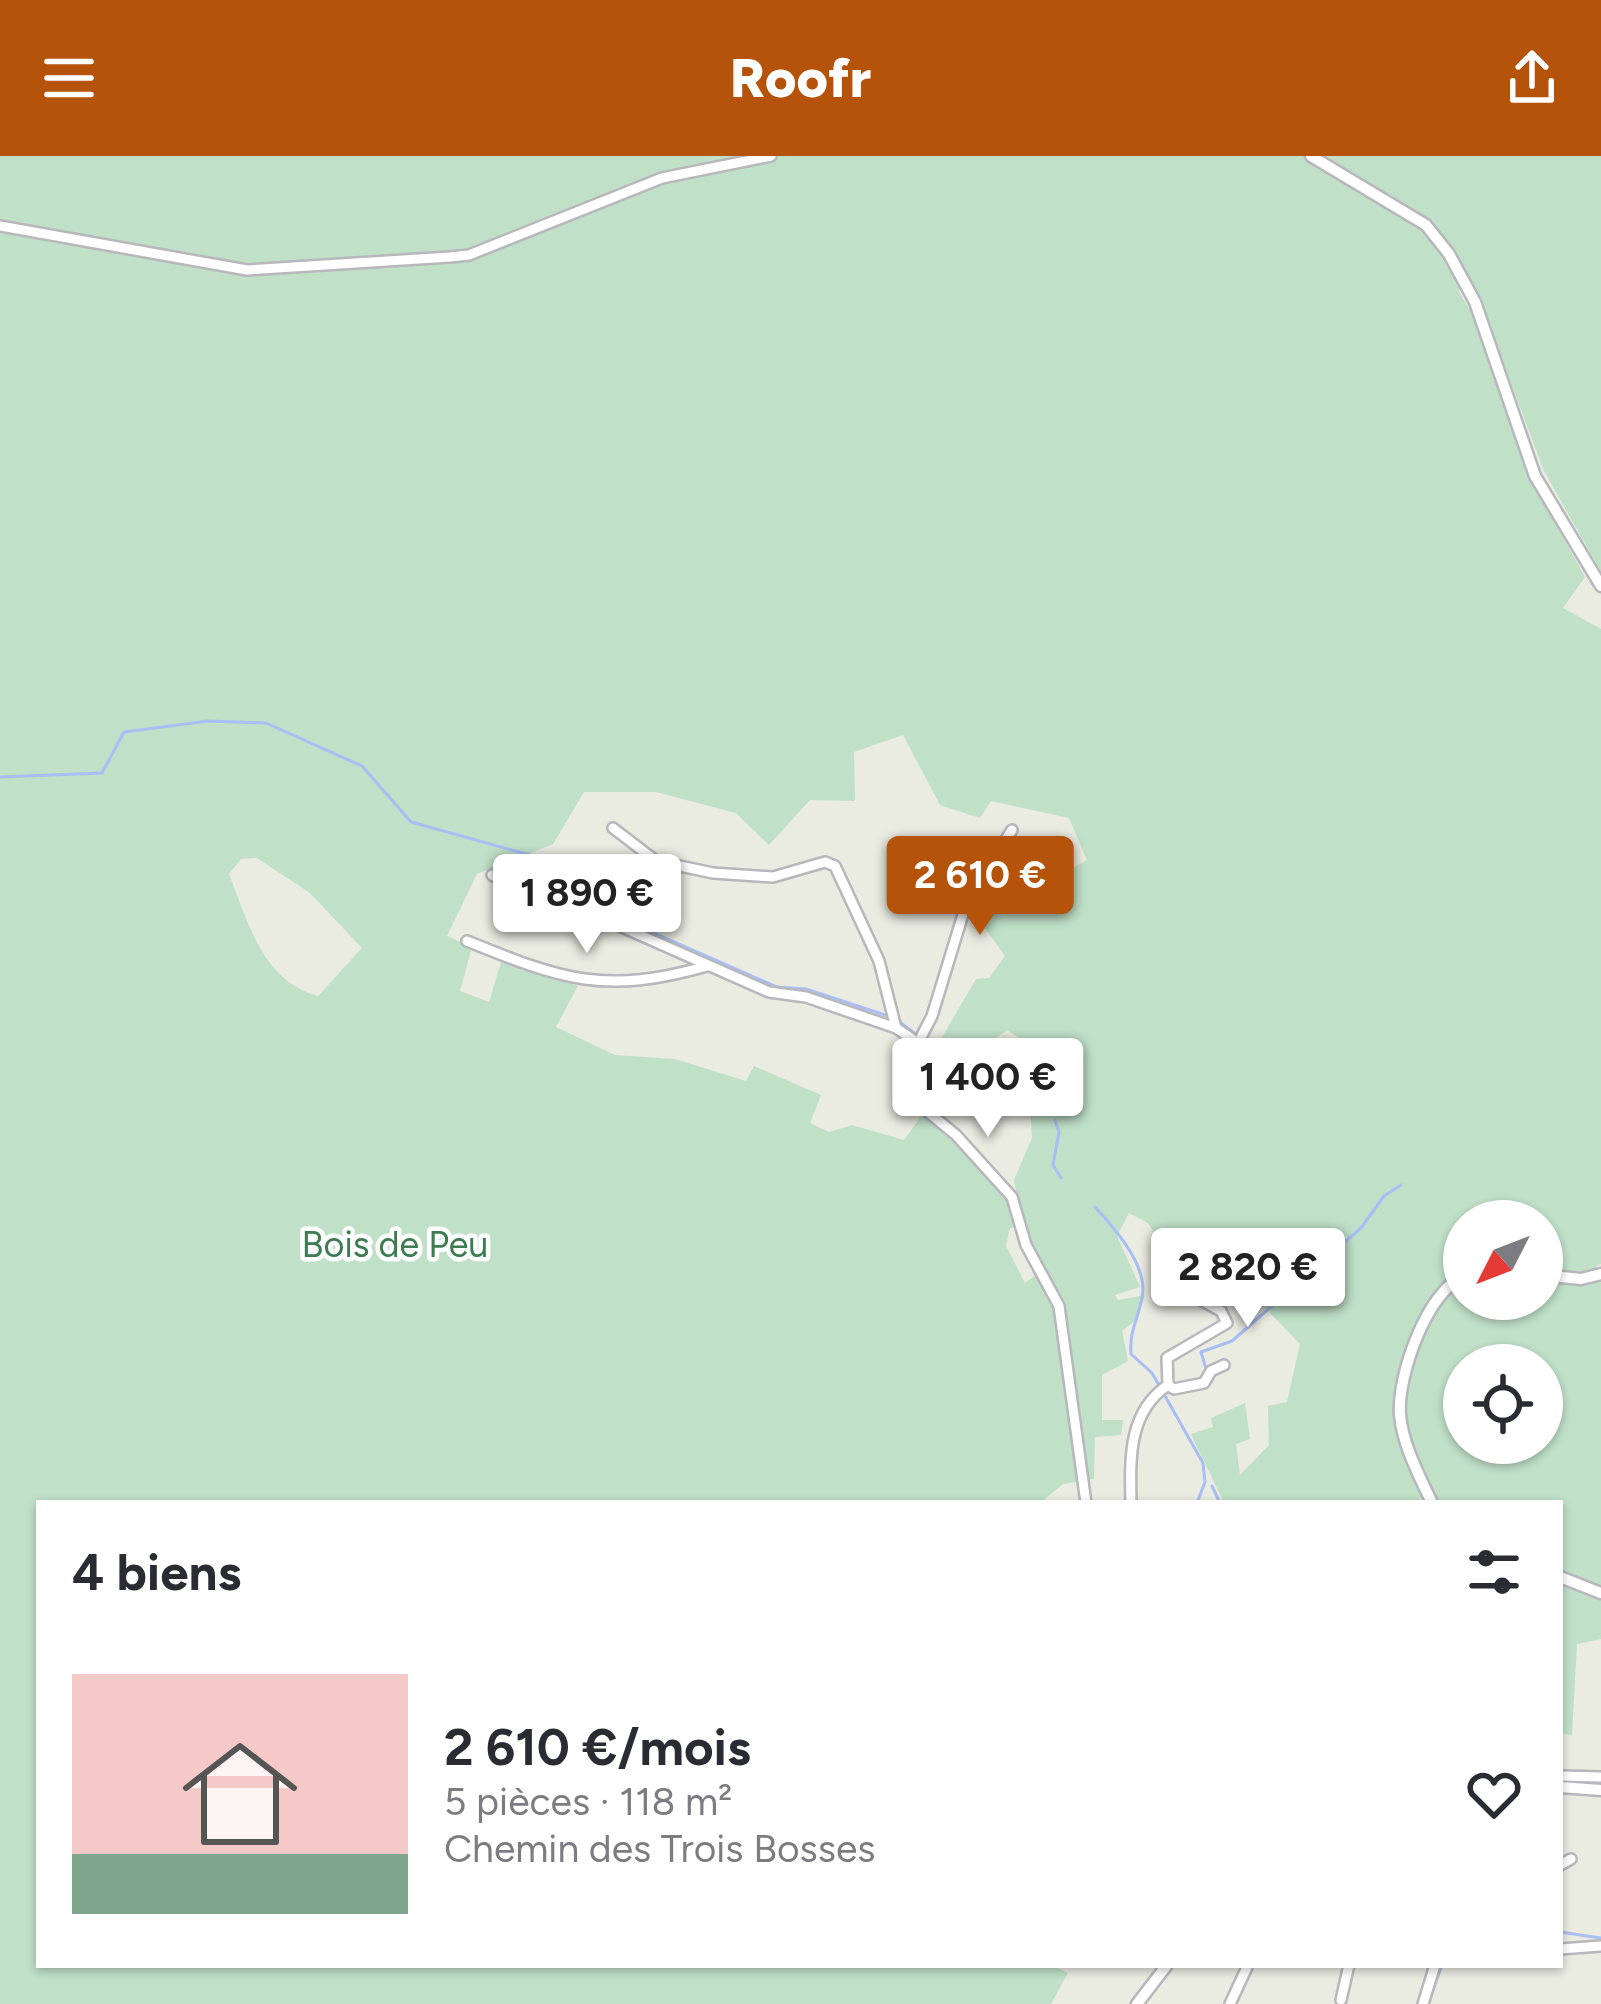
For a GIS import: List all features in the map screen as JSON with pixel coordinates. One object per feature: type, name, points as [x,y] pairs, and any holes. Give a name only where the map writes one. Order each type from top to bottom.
[{"type":"street","points":[[0,226],[247,270],[450,257],[469,255],[662,178],[771,156]]},
{"type":"street","points":[[1311,156],[1426,225],[1449,254],[1474,302],[1535,476],[1601,586]]},
{"type":"street","points":[[613,828],[656,861],[713,873],[772,877],[826,862],[836,866],[879,961],[896,1022]]},
{"type":"street","points":[[1012,830],[968,898],[920,1041],[928,1112],[1012,1197],[1026,1245],[1060,1306],[1086,1500]]},
{"type":"street","points":[[492,875],[538,900],[597,916],[769,992],[806,997],[896,1022],[920,1041]]},
{"type":"street","points":[[467,941],[529,966],[600,982],[630,984],[707,966]]},
{"type":"street","points":[[1563,1277],[1601,1274]]},
{"type":"street","points":[[1131,1500],[1135,1436],[1144,1405],[1163,1388],[1165,1364],[1175,1349],[1227,1322],[1221,1311],[1164,1280]]},
{"type":"street","points":[[1431,1500],[1408,1451],[1400,1413],[1418,1335],[1443,1292]]},
{"type":"street","points":[[1163,1388],[1204,1383],[1211,1371],[1224,1366]]},
{"type":"street","points":[[1204,1383],[1210,1398]]},
{"type":"street","points":[[1563,1577],[1601,1593]]},
{"type":"street","points":[[1563,1776],[1601,1777]]},
{"type":"street","points":[[1563,1787],[1601,1790]]},
{"type":"street","points":[[1563,1949],[1601,1946]]},
{"type":"street","points":[[1137,2004],[1164,1968]]},
{"type":"street","points":[[1230,2004],[1247,1968]]},
{"type":"street","points":[[1341,2000],[1348,1968]]},
{"type":"street","points":[[1423,2004],[1434,1968]]},
{"type":"green space","name":"Bois de Peu","points":[[0,156],[1601,156],[1601,572],[1544,471],[1475,287],[1458,290],[1471,312],[1529,476],[1585,577],[1563,608],[1601,629],[1601,1264],[1596,1266],[1599,1270],[1581,1275],[1563,1273],[1563,1200],[1443,1200],[1443,1287],[1415,1332],[1401,1375],[1396,1412],[1426,1500],[1223,1500],[1191,1434],[1213,1427],[1211,1418],[1245,1403],[1250,1439],[1236,1444],[1240,1475],[1269,1445],[1268,1406],[1287,1402],[1300,1344],[1242,1284],[1189,1263],[1176,1270],[1148,1223],[1129,1213],[1117,1236],[1140,1287],[1115,1295],[1118,1300],[1145,1295],[1137,1319],[1122,1331],[1128,1361],[1102,1375],[1102,1420],[1123,1420],[1121,1435],[1095,1437],[1094,1479],[1063,1484],[1044,1500],[36,1500],[36,1968],[1057,1968],[1068,1973],[1051,2004],[0,2004]],"holes":[[[903,735],[940,805],[980,818],[991,801],[1069,818],[1087,860],[1062,874],[991,870],[969,906],[1005,956],[989,978],[976,979],[938,1044],[941,1053],[981,1049],[1007,1030],[1052,1060],[1066,1089],[1056,1103],[1029,1086],[1032,1138],[1014,1180],[1022,1226],[1042,1270],[1025,1283],[1006,1246],[1010,1228],[1015,1227],[1006,1196],[925,1111],[904,1140],[852,1125],[829,1132],[810,1123],[821,1095],[754,1066],[746,1081],[675,1059],[615,1055],[556,1027],[578,986],[501,962],[489,1002],[460,991],[472,947],[447,936],[477,874],[553,844],[584,792],[656,792],[736,813],[769,845],[810,800],[855,801],[854,752]],[[257,858],[310,893],[362,948],[318,996],[299,989],[260,948],[229,874],[241,859]]]},
{"type":"green space","points":[[1601,1280],[1601,1588],[1563,1572],[1563,1500],[1436,1500],[1406,1425],[1405,1396],[1420,1340],[1443,1300],[1443,1320],[1563,1320],[1563,1282]]},
{"type":"green space","points":[[1563,1582],[1601,1598],[1601,1639],[1577,1644],[1572,1735],[1563,1734]]},
{"type":"waterway","points":[[0,777],[102,773],[124,732],[208,721],[266,723],[362,766],[411,822],[530,855],[581,888],[589,903],[777,987],[806,989],[888,1016]]},
{"type":"waterway","points":[[897,1020],[918,1036]]},
{"type":"waterway","points":[[925,1042],[935,1051],[942,1050]]},
{"type":"waterway","points":[[1055,1120],[1059,1132],[1053,1165],[1061,1178]]},
{"type":"waterway","points":[[1206,1369],[1201,1352],[1232,1341],[1361,1228],[1384,1196],[1401,1185]]},
{"type":"waterway","points":[[1095,1207],[1128,1248],[1140,1273],[1142,1298],[1131,1354],[1152,1373],[1203,1463],[1205,1482],[1198,1500]]},
{"type":"waterway","points":[[1212,1486],[1219,1500]]},
{"type":"waterway","points":[[1563,1932],[1601,1938]]},
{"type":"waterway","points":[[1428,2004],[1441,1968]]}]
